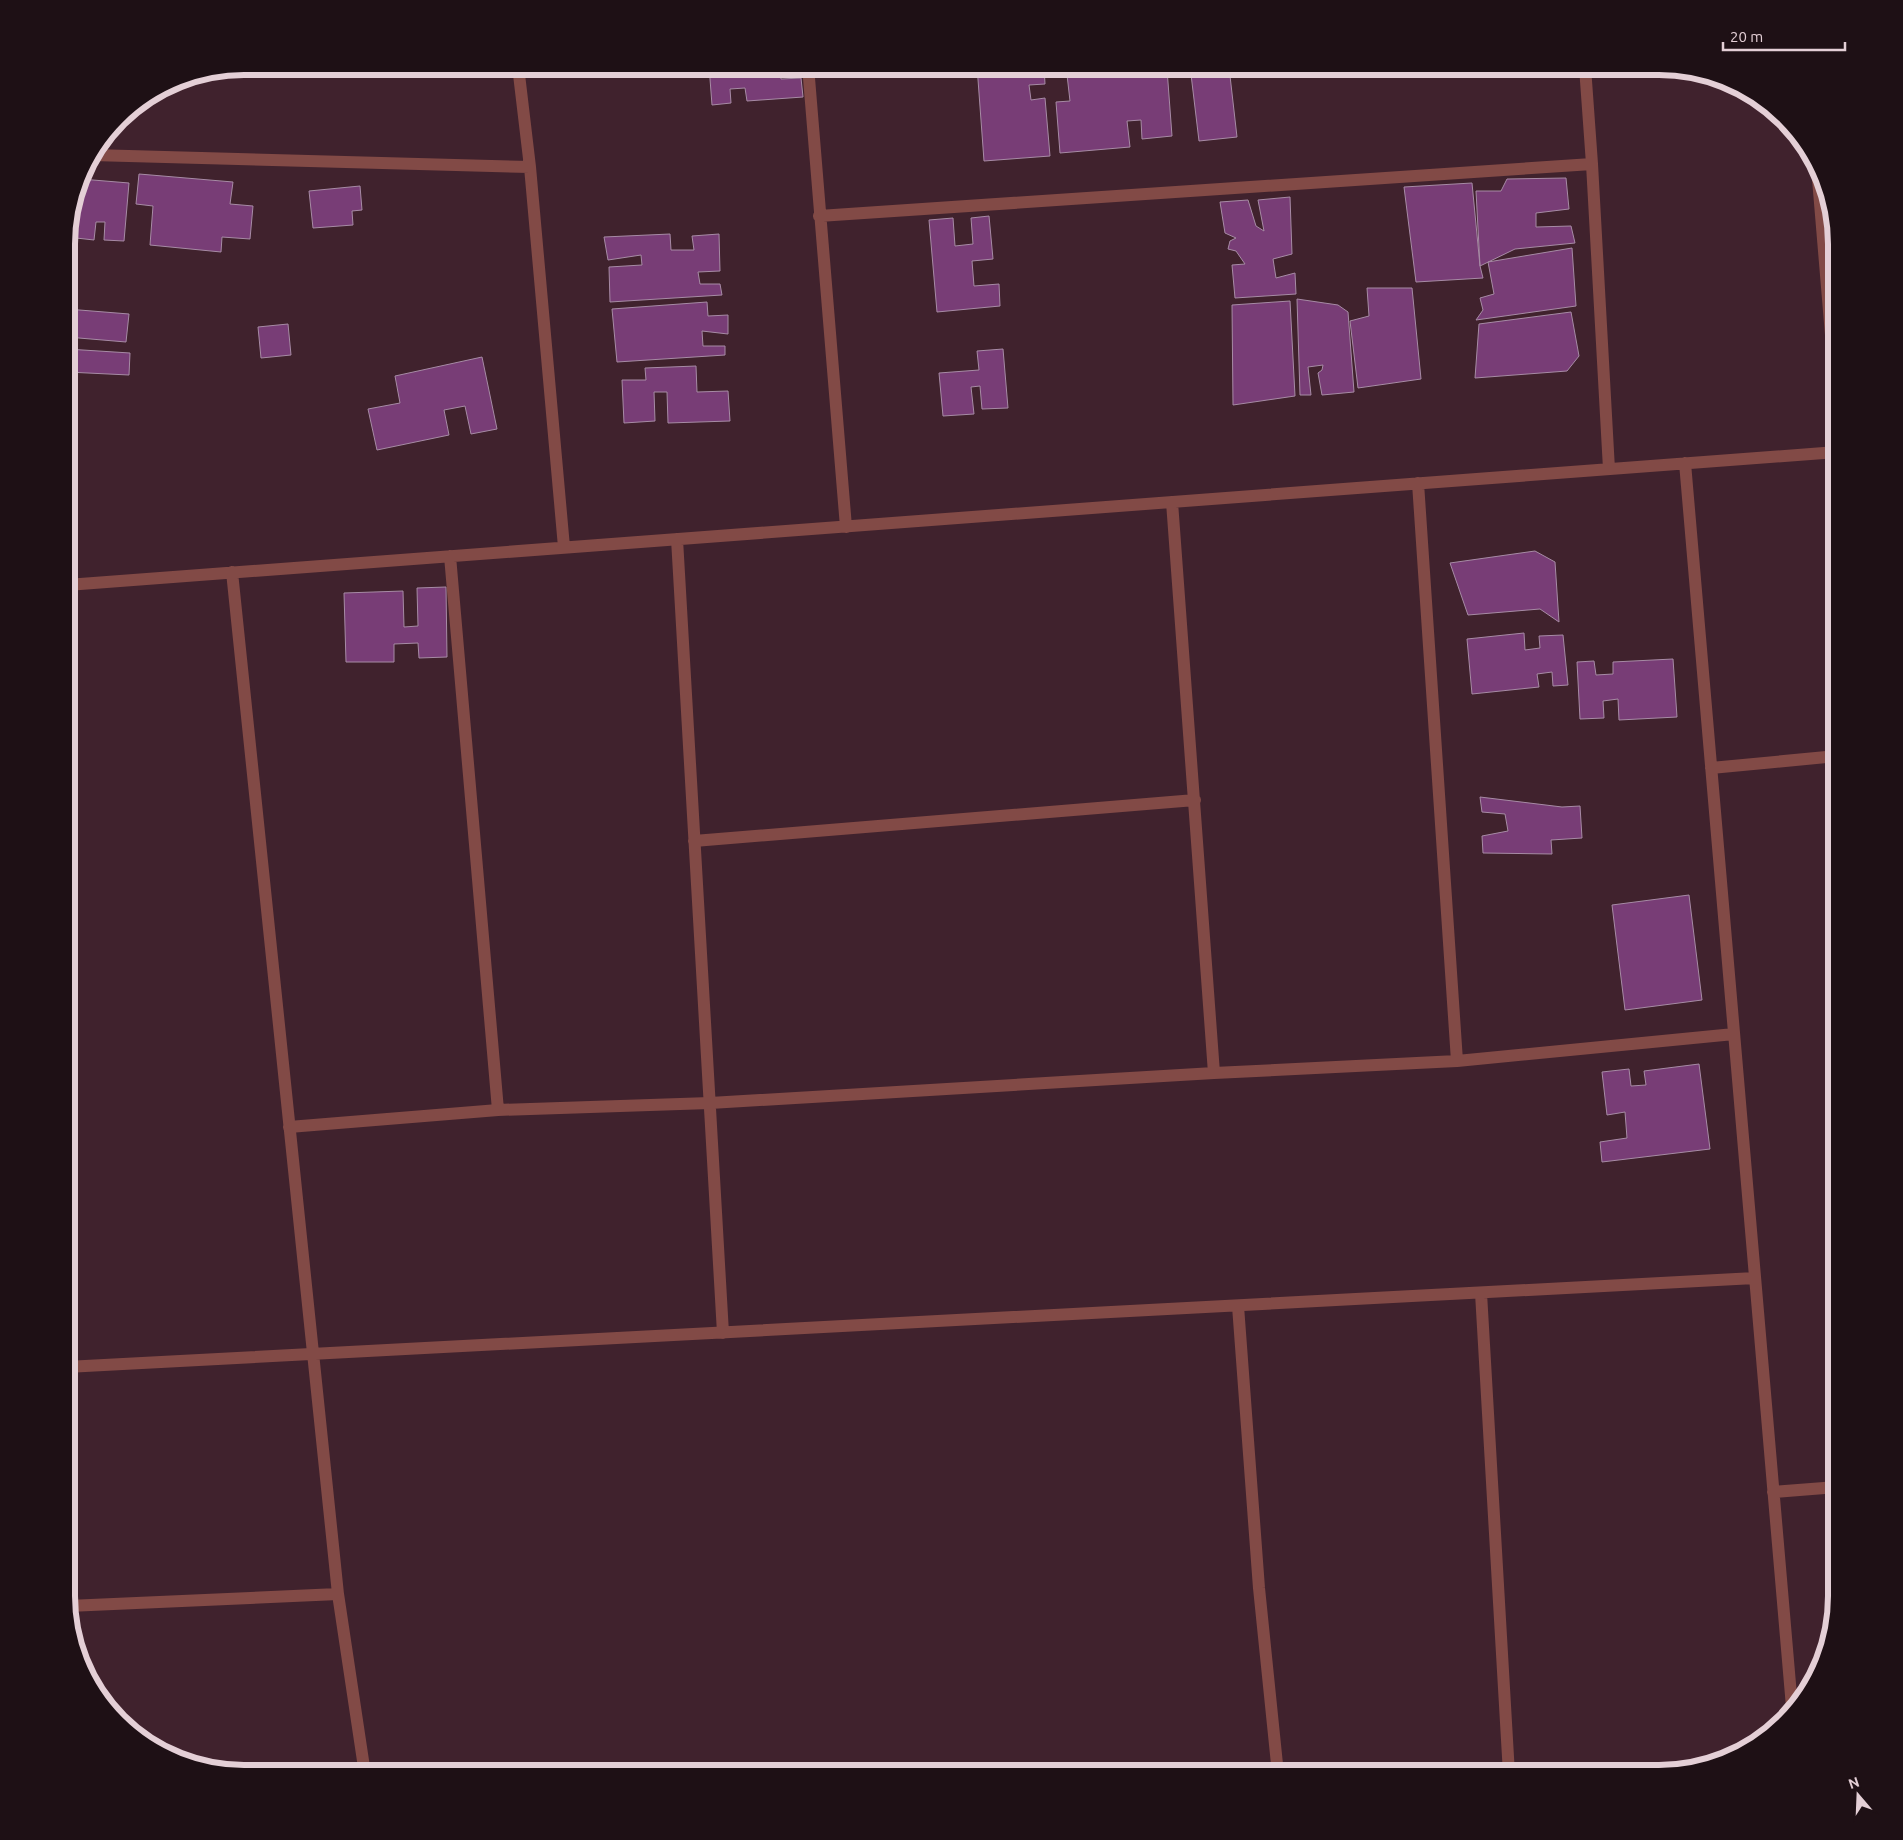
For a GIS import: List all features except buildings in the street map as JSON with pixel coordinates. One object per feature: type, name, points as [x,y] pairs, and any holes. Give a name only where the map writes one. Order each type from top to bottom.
[{"type":"street","points":[[519,75],[530,166],[564,547]]},
{"type":"street","points":[[809,75],[846,526]]},
{"type":"street","points":[[1585,75],[1592,164],[1609,469]]},
{"type":"street","points":[[100,155],[530,166]]},
{"type":"street","points":[[819,216],[1592,164]]},
{"type":"street","points":[[1819,190],[1828,299]]},
{"type":"street","points":[[75,584],[1828,453]]},
{"type":"street","points":[[1685,464],[1791,1701]]},
{"type":"street","points":[[1418,483],[1457,1061]]},
{"type":"street","points":[[1172,502],[1214,1073]]},
{"type":"street","points":[[676,539],[723,1334]]},
{"type":"street","points":[[450,556],[498,1110]]},
{"type":"street","points":[[232,572],[338,1594],[364,1765]]},
{"type":"street","points":[[1711,768],[1828,757]]},
{"type":"street","points":[[694,841],[1195,800]]},
{"type":"street","points":[[289,1127],[498,1110],[710,1103],[1214,1073],[1457,1061],[1734,1034]]},
{"type":"street","points":[[75,1367],[723,1334],[1756,1278]]},
{"type":"street","points":[[1481,1293],[1508,1765]]},
{"type":"street","points":[[1238,1306],[1259,1588],[1277,1765]]},
{"type":"street","points":[[1774,1492],[1828,1488]]},
{"type":"street","points":[[75,1606],[338,1594]]}]
